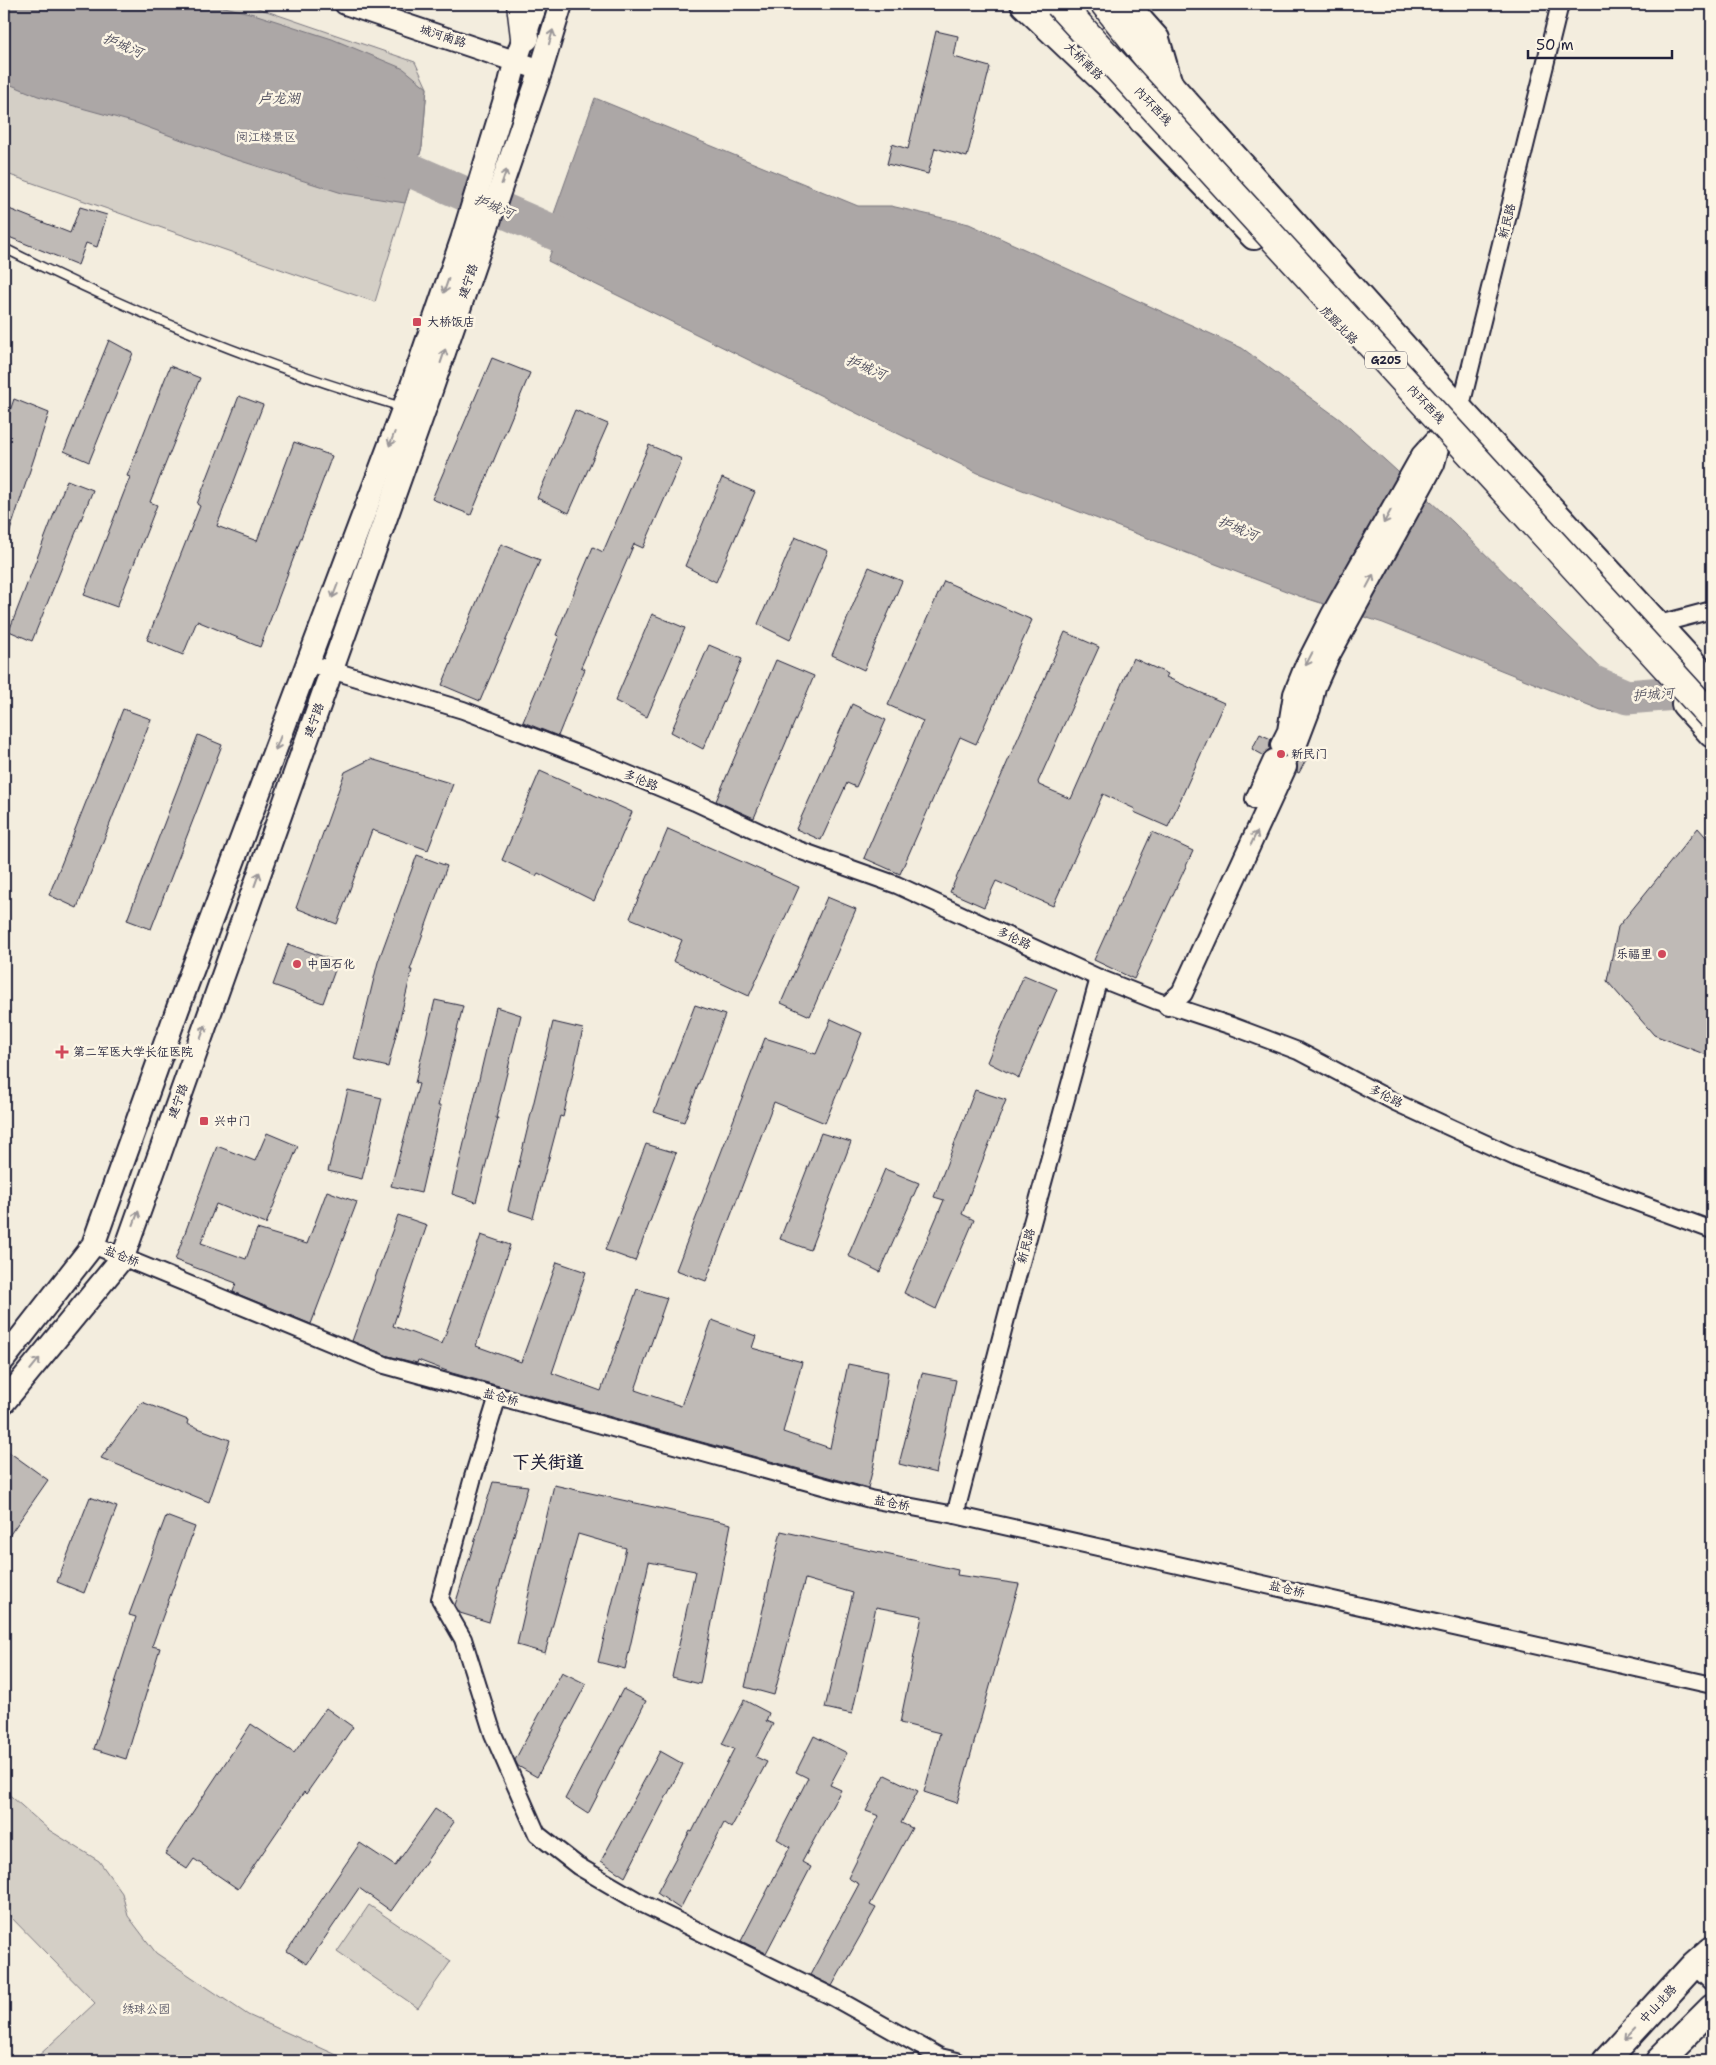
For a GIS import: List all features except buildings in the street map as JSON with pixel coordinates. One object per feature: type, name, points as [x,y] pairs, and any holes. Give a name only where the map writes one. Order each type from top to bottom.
[{"type":"highway","points":[[520,49],[521,4]]},
{"type":"highway","points":[[1041,4],[1114,78],[1143,120]]},
{"type":"highway","name":"内环西线","points":[[1059,4],[1709,718]]},
{"type":"highway","name":"内环西线","points":[[1078,4],[1709,718]]},
{"type":"highway","points":[[1105,4],[1169,84]]},
{"type":"main road","name":"建宁路","points":[[4,1402],[122,1257],[332,670],[470,248],[510,83],[536,4]]},
{"type":"main road","name":"建宁路","points":[[4,1359],[93,1245],[178,1008],[404,408],[542,70],[561,4]]},
{"type":"main road","name":"大桥南路","points":[[1024,4],[1143,120]]},
{"type":"main road","points":[[1125,4],[1156,39],[1169,84],[1460,410],[1659,624],[1712,684]]},
{"type":"main road","name":"虎踞北路","points":[[1143,120],[1442,433],[1562,564],[1612,622],[1709,718]]},
{"type":"main road","name":"中山北路","points":[[1606,2061],[1706,1965]]},
{"type":"main road","points":[[1659,2061],[1712,2008]]},
{"type":"street","name":"城河南路","points":[[344,4],[520,49],[542,70]]},
{"type":"street","name":"新民路","points":[[1442,433],[1460,410],[1560,4]]},
{"type":"street","points":[[1168,1005],[1182,993],[1284,756],[1294,694],[1304,669],[1339,620],[1417,479],[1422,455],[1442,433]]},
{"type":"street","points":[[1659,624],[1712,610]]},
{"type":"street","name":"多伦路","points":[[308,663],[463,710],[606,766],[695,802],[796,849],[898,885],[1099,978],[1168,1005],[1232,1026],[1298,1051],[1395,1102],[1517,1158],[1712,1230]]},
{"type":"street","name":"新民路","points":[[955,1515],[1010,1303],[1099,978]]},
{"type":"street","name":"盐仓桥","points":[[93,1245],[385,1365],[870,1499],[955,1515],[1712,1685]]},
{"type":"street","points":[[498,1396],[473,1477],[440,1599],[463,1639],[493,1734],[537,1834],[578,1866],[643,1904],[833,1997],[940,2057],[957,2061]]},
{"type":"lane","points":[[4,248],[58,275],[202,338],[345,390],[404,408]]},
{"type":"green space","name":"阅江楼景区","points":[[4,4],[246,4],[415,62],[427,88],[422,147],[375,302],[4,173]]},
{"type":"green space","name":"绣球公园","points":[[4,1790],[49,1830],[99,1861],[122,1893],[128,1916],[156,1953],[248,2015],[350,2061],[33,2061],[95,2003],[4,1910]]},
{"type":"green space","points":[[369,1905],[451,1961],[418,2008],[337,1952]]},
{"type":"water","name":"卢龙湖","points":[[4,4],[212,4],[254,14],[332,39],[404,69],[427,88],[422,147],[405,203],[342,193],[225,156],[136,123],[38,96],[4,82]]},
{"type":"water","points":[[595,98],[858,206],[891,206],[969,224],[1242,348],[1341,420],[1453,522],[1638,705],[1639,712],[1601,710],[1383,623],[1299,596],[978,473],[548,261],[555,240],[546,236]]},
{"type":"waterway","name":"护城河","points":[[371,153],[592,249]]},
{"type":"waterway","name":"护城河","points":[[1585,679],[1627,697],[1712,690]]},
{"type":"place","name":"大桥饭店","points":[[417,322]]},
{"type":"place","name":"新民门","points":[[1281,754]]},
{"type":"place","name":"乐福里","points":[[1662,954]]},
{"type":"place","name":"中国石化","points":[[297,964]]},
{"type":"place","name":"第二军医大学长征医院","points":[[62,1052]]},
{"type":"place","name":"兴中门","points":[[204,1121]]},
{"type":"district","name":"下关街道","points":[[548,1462]]}]
